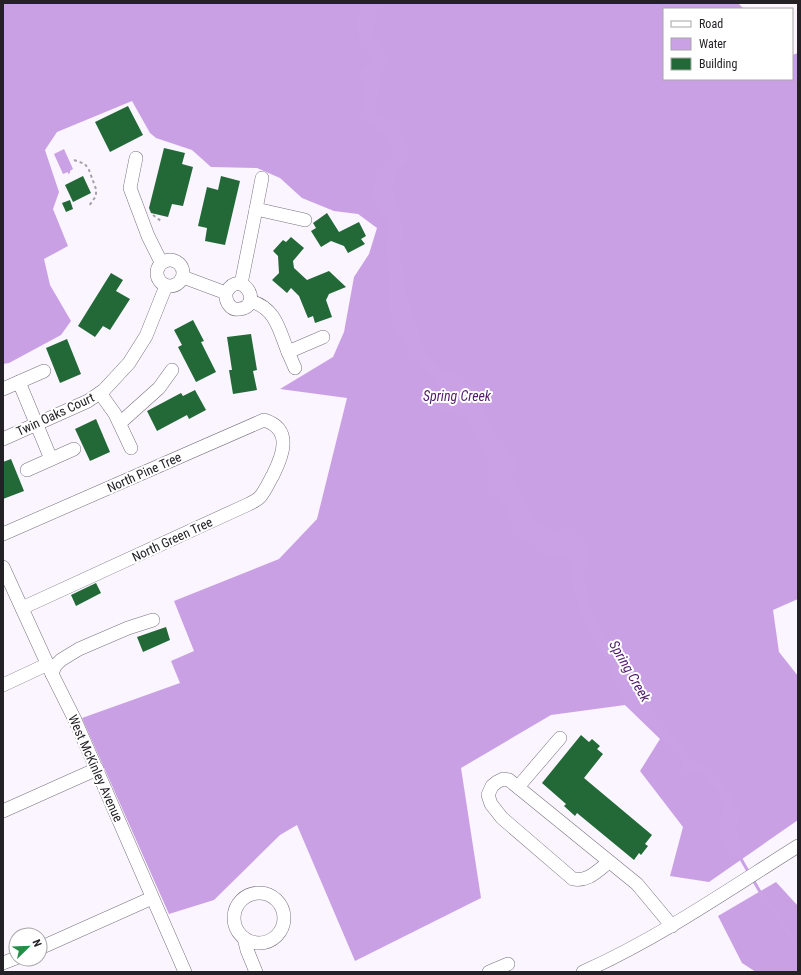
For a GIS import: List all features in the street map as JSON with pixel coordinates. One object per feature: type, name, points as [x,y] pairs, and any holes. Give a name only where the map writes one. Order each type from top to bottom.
[{"type":"street","points":[[136,158],[130,188],[148,236],[161,262]]},
{"type":"street","points":[[241,284],[262,178]]},
{"type":"street","points":[[256,209],[305,220]]},
{"type":"street","points":[[169,259],[177,262],[182,268],[183,277],[177,284],[173,286],[166,286],[161,283],[157,274],[157,270],[161,262],[169,259]]},
{"type":"street","points":[[183,277],[226,293]]},
{"type":"street","points":[[234,284],[241,284],[249,289],[251,297],[245,308],[236,309],[232,308],[226,302],[226,293],[227,289],[234,284]]},
{"type":"street","name":"Twin Oaks Court","points":[[3,439],[88,401],[100,393],[116,378],[138,351],[146,336],[166,286]]},
{"type":"street","points":[[250,301],[260,304],[270,312],[295,368]]},
{"type":"street","points":[[288,352],[323,337]]},
{"type":"street","points":[[120,423],[153,393],[172,370]]},
{"type":"street","points":[[3,389],[44,371]]},
{"type":"street","points":[[19,382],[51,459]]},
{"type":"street","points":[[100,393],[115,414],[131,448]]},
{"type":"street","name":"North Pine Tree","points":[[3,534],[264,420],[271,422],[277,427],[281,434]]},
{"type":"street","name":"North Green Tree","points":[[22,608],[250,504],[260,497],[280,461],[284,445],[281,434]]},
{"type":"street","points":[[27,470],[74,449]]},
{"type":"street","name":"West McKinley Avenue","points":[[3,567],[75,720],[185,972]]},
{"type":"street","points":[[3,685],[50,669],[79,649],[128,628],[153,620]]},
{"type":"street","points":[[518,787],[560,738]]},
{"type":"street","points":[[3,811],[97,770]]},
{"type":"street","points":[[609,862],[591,876],[581,880],[573,878],[502,818],[491,804],[488,795],[492,786],[503,779],[509,780],[637,884],[672,926]]},
{"type":"street","points":[[583,972],[599,969],[672,926],[798,846]]},
{"type":"street","points":[[48,944],[152,898]]},
{"type":"street","points":[[244,938],[256,972]]},
{"type":"street","points":[[489,972],[508,964]]},
{"type":"path","points":[[74,160],[85,164],[89,170],[96,190],[96,196],[89,206]]},
{"type":"shaded area","points":[[3,3],[738,3],[743,8],[663,8],[663,80],[793,80],[793,55],[798,53],[798,599],[773,610],[779,652],[798,676],[798,820],[709,882],[670,876],[683,827],[640,771],[660,739],[625,705],[551,715],[461,768],[481,898],[355,961],[297,825],[280,835],[214,900],[169,914],[82,718],[180,683],[171,661],[194,651],[174,601],[279,559],[317,519],[347,398],[280,389],[333,357],[344,332],[354,277],[369,254],[377,228],[358,214],[334,211],[302,198],[280,178],[257,168],[211,167],[192,150],[156,138],[150,133],[132,101],[57,132],[45,150],[59,192],[53,209],[68,246],[44,259],[50,285],[71,321],[61,335],[9,363],[3,364]]},
{"type":"shaded area","points":[[776,882],[798,906],[798,972],[756,972],[742,963],[718,916]]},
{"type":"water","name":"Spring Creek","points":[[363,3],[382,3],[377,12],[373,36],[389,62],[379,77],[379,92],[375,110],[394,124],[411,154],[395,173],[391,189],[400,211],[402,232],[400,257],[405,288],[425,354],[444,372],[458,376],[476,388],[488,425],[512,457],[518,468],[509,476],[535,520],[552,531],[572,528],[587,545],[589,560],[583,572],[592,615],[603,632],[633,694],[648,705],[691,759],[701,762],[722,784],[739,814],[736,832],[744,853],[732,858],[719,831],[724,806],[718,790],[707,782],[701,770],[684,771],[679,755],[651,725],[625,705],[609,663],[582,617],[574,585],[570,557],[544,555],[529,541],[513,533],[507,506],[489,486],[488,458],[467,416],[442,411],[435,380],[422,366],[391,325],[390,274],[386,251],[388,223],[372,195],[378,170],[394,153],[385,137],[360,116],[366,93],[360,74],[374,57],[359,43],[358,20]]},
{"type":"water","points":[[64,149],[73,169],[68,174],[68,172],[63,174],[54,154]]},
{"type":"building","points":[[128,106],[143,135],[110,152],[95,122]]},
{"type":"building","points":[[164,148],[185,153],[182,164],[193,167],[183,206],[172,204],[168,217],[151,213],[149,208]]},
{"type":"building","points":[[83,176],[91,193],[73,202],[65,185]]},
{"type":"building","points":[[221,176],[240,181],[225,245],[205,241],[207,228],[198,226],[207,187],[218,190]]},
{"type":"building","points":[[70,200],[73,209],[66,212],[62,203]]},
{"type":"building","points":[[327,213],[339,232],[359,222],[366,236],[361,239],[365,244],[348,253],[344,246],[331,241],[321,247],[311,231],[316,228],[313,223]]},
{"type":"building","points":[[291,237],[304,248],[293,261],[294,268],[307,280],[329,271],[346,287],[329,294],[326,300],[332,317],[315,323],[313,316],[308,318],[299,296],[291,288],[287,293],[272,280],[279,273],[278,256],[273,251],[283,240],[286,242]]},
{"type":"building","points":[[111,273],[123,280],[116,291],[130,299],[110,330],[103,326],[95,337],[78,326]]},
{"type":"building","points":[[193,320],[204,341],[201,342],[216,372],[196,382],[178,347],[182,345],[174,330]]},
{"type":"building","points":[[251,334],[257,370],[253,371],[257,390],[233,394],[229,370],[232,370],[227,337]]},
{"type":"building","points":[[67,339],[81,374],[60,383],[46,348]]},
{"type":"building","points":[[195,390],[206,410],[189,419],[187,415],[157,431],[147,411],[181,393],[183,396]]},
{"type":"building","points":[[96,419],[110,452],[90,461],[75,429]]},
{"type":"building","points":[[11,459],[24,491],[3,499],[3,462]]},
{"type":"building","points":[[96,583],[101,593],[76,606],[71,595]]},
{"type":"building","points":[[166,627],[170,640],[143,652],[137,637]]},
{"type":"building","points":[[581,735],[589,742],[592,739],[600,746],[597,749],[603,754],[584,778],[652,835],[645,844],[648,846],[641,855],[639,853],[634,860],[577,813],[575,816],[564,806],[566,804],[542,783]]},
{"type":"waterway","name":"Spring Creek","points":[[737,852],[749,873]]},
{"type":"waterway","name":"Spring Creek","points":[[752,878],[763,897],[798,946]]}]
